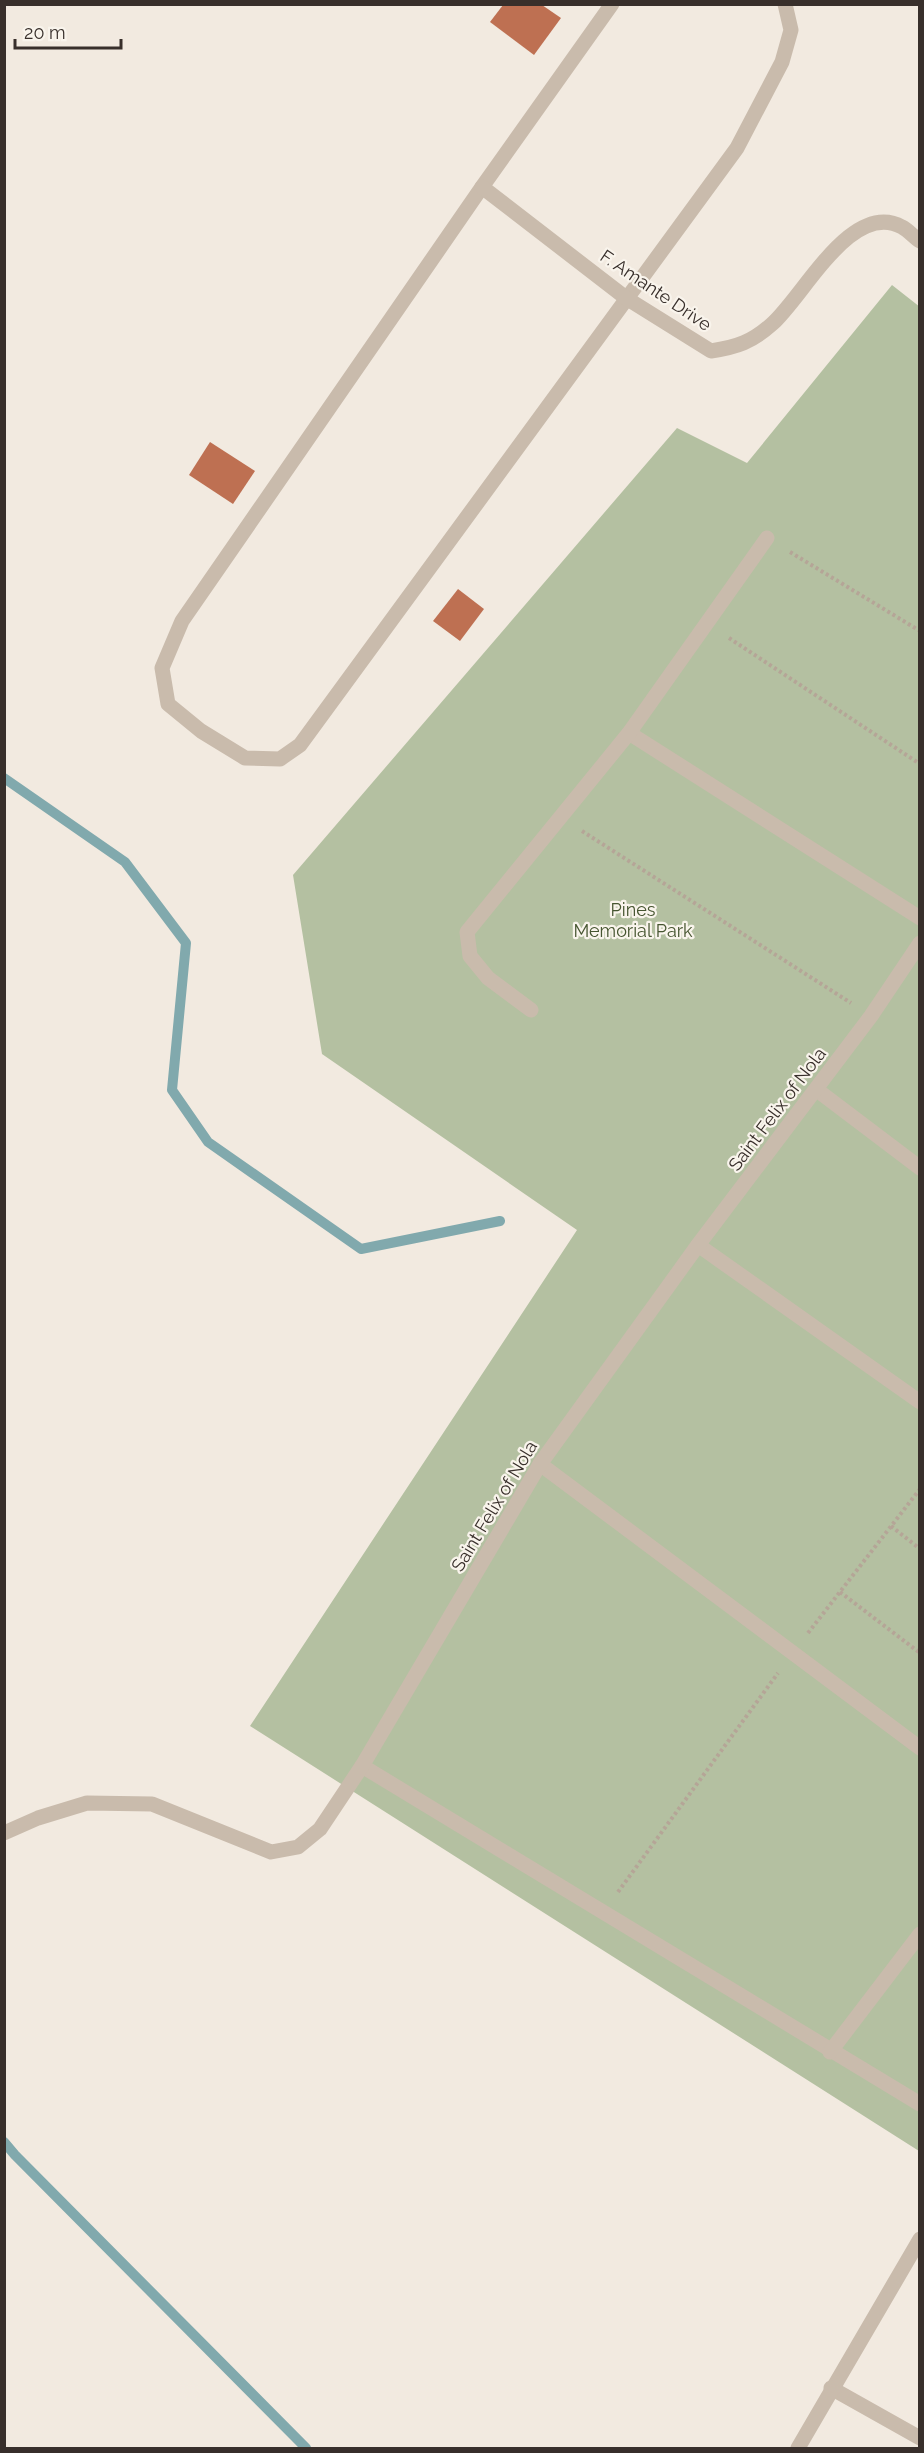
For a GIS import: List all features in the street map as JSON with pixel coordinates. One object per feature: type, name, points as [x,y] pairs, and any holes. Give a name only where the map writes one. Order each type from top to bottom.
[{"type":"street","points":[[612,4],[482,187],[182,621],[162,668],[168,704],[201,731],[245,758],[280,759],[300,745],[737,148],[782,62],[791,30],[785,4]]},
{"type":"street","name":"F. Amante Drive","points":[[482,187],[626,298],[711,351],[740,347],[772,324],[848,235],[873,222],[900,226],[920,242]]},
{"type":"street","points":[[531,1010],[488,978],[470,956],[467,932],[629,733],[767,538]]},
{"type":"street","points":[[629,733],[920,918]]},
{"type":"street","name":"Saint Felix of Nola","points":[[4,1833],[38,1818],[87,1803],[152,1804],[271,1852],[298,1847],[320,1830],[362,1766],[540,1464],[698,1245],[871,1016],[920,943]]},
{"type":"street","points":[[817,1090],[920,1168]]},
{"type":"street","points":[[698,1245],[920,1402]]},
{"type":"street","points":[[540,1464],[791,1654],[920,1748]]},
{"type":"street","points":[[362,1766],[603,1911],[830,2052],[920,2104]]},
{"type":"street","points":[[830,2052],[920,1934]]},
{"type":"street","points":[[798,2448],[920,2239]]},
{"type":"street","points":[[831,2388],[920,2438]]},
{"type":"path","points":[[767,538],[920,631]]},
{"type":"path","points":[[708,624],[920,764]]},
{"type":"path","points":[[561,818],[871,1016]]},
{"type":"path","points":[[603,1911],[791,1654],[920,1489]]},
{"type":"path","points":[[891,1527],[920,1549]]},
{"type":"path","points":[[840,1592],[920,1653]]},
{"type":"green space","name":"Pines Memorial Park","points":[[892,285],[920,307],[919,2151],[250,1726],[577,1230],[322,1054],[293,875],[677,428],[747,463]]},
{"type":"building","points":[[503,5],[542,5],[561,18],[534,55],[490,22]]},
{"type":"building","points":[[210,442],[255,471],[233,504],[189,475]]},
{"type":"building","points":[[458,589],[484,609],[460,641],[433,621]]},
{"type":"waterway","points":[[4,778],[125,862],[186,943],[172,1090],[208,1142],[361,1249],[500,1221]]},
{"type":"waterway","points":[[4,2142],[306,2448]]}]
